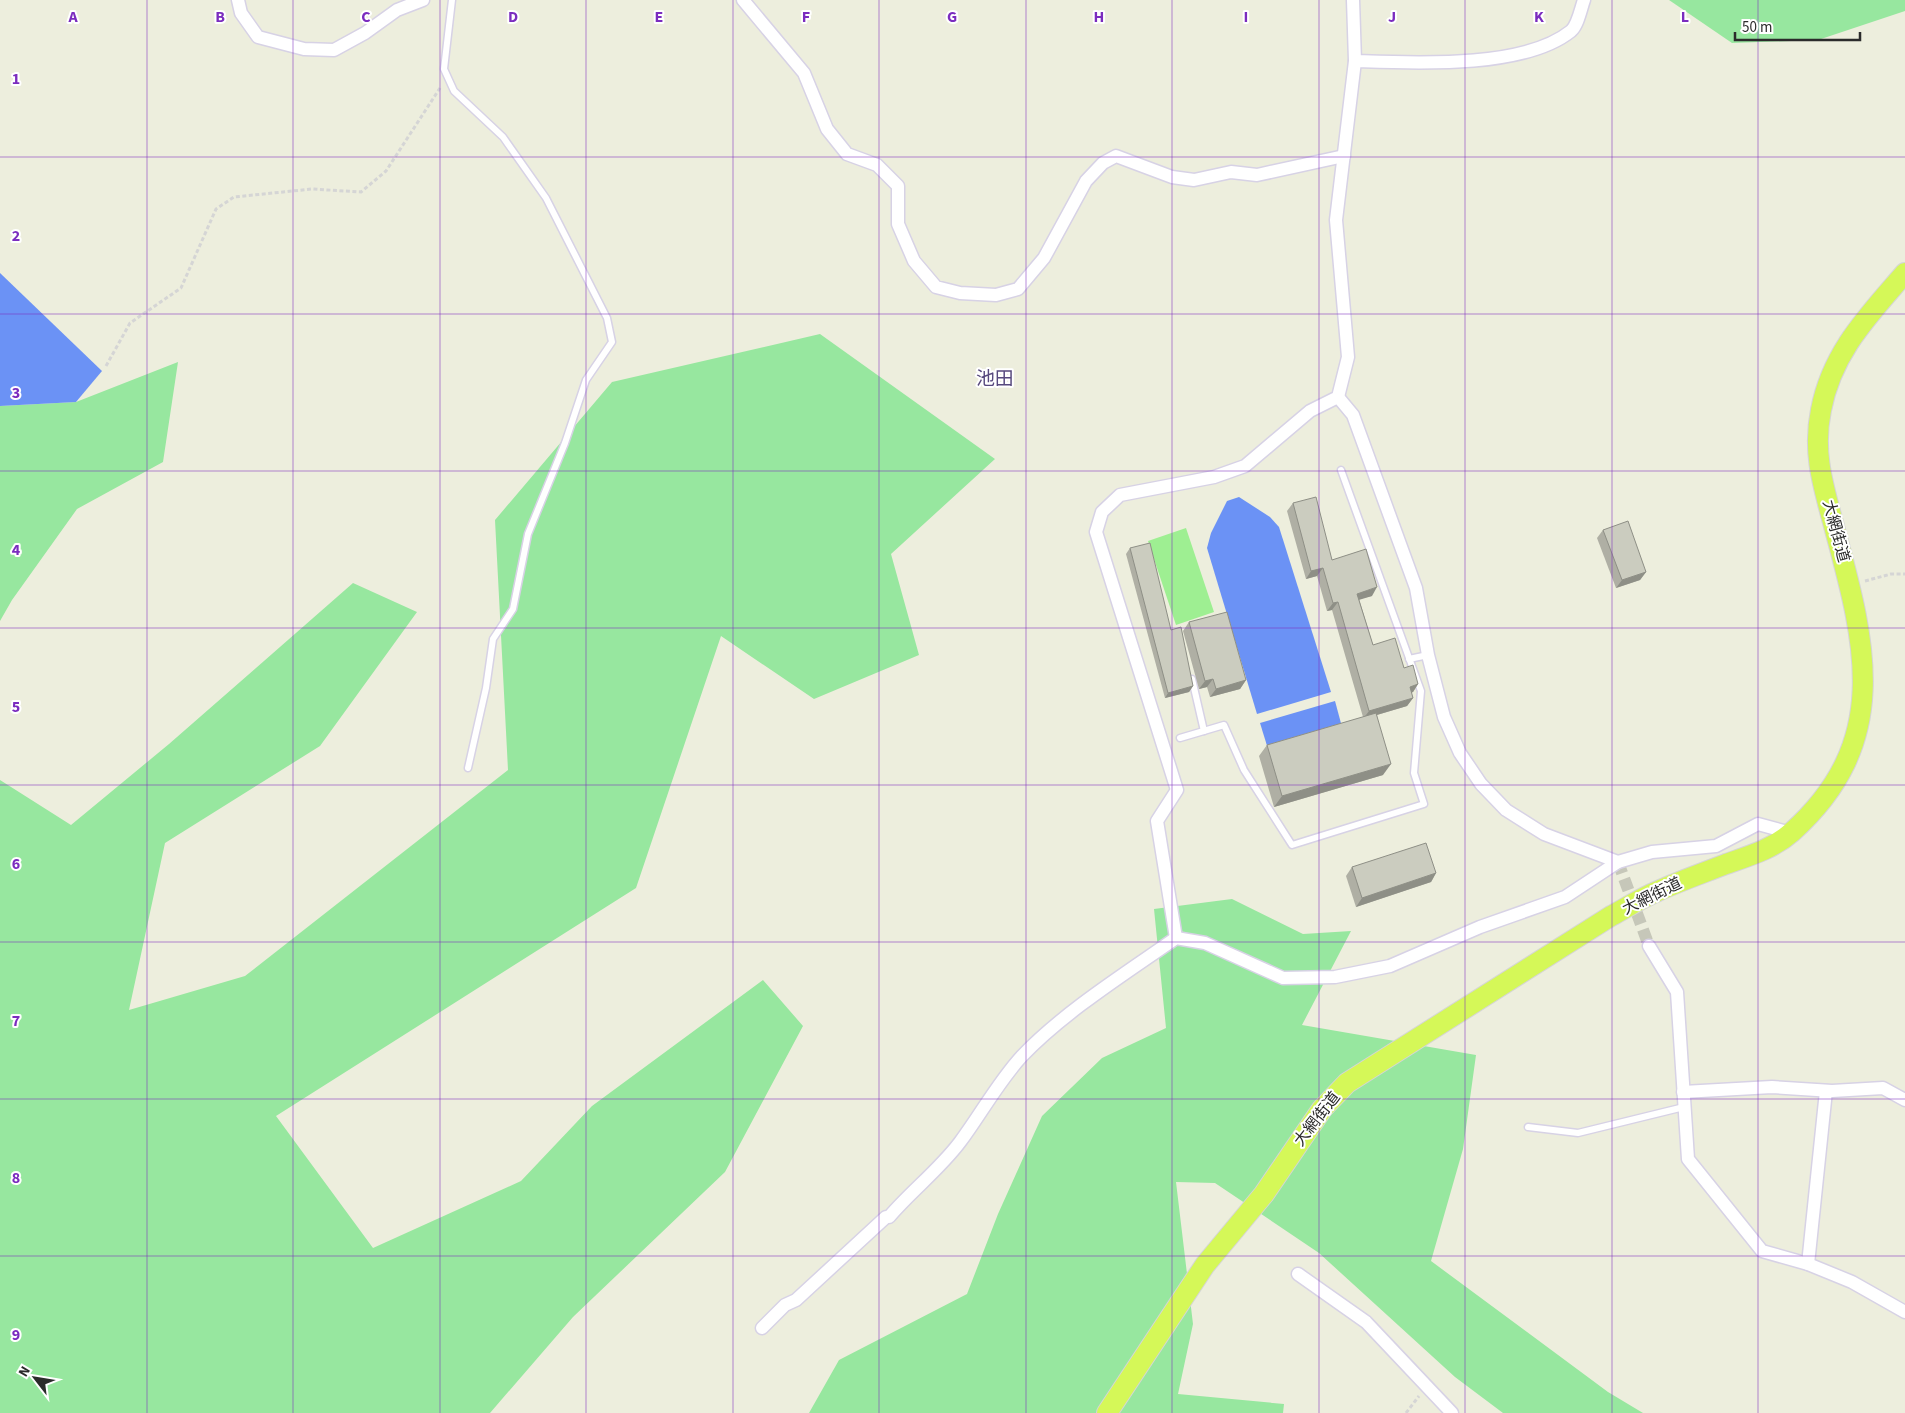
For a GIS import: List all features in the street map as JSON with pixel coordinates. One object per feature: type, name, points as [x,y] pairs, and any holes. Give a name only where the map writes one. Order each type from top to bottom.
[{"type":"main road","name":"大網街道","points":[[1107,1413],[1206,1265],[1264,1194],[1322,1109],[1347,1083],[1611,916],[1656,891],[1762,852],[1791,833],[1816,807],[1838,777],[1854,741],[1862,706],[1864,676],[1862,642],[1850,585],[1818,465],[1817,437],[1821,411],[1836,362],[1858,327],[1905,273]]},
{"type":"street","points":[[238,0],[241,13],[258,37],[304,49],[334,50],[365,33],[398,10],[423,0]]},
{"type":"street","points":[[743,0],[804,73],[827,129],[847,154],[877,165],[898,186],[898,224],[914,261],[936,288],[960,293],[996,296],[1018,289],[1044,258],[1086,181],[1103,163],[1116,156],[1172,177],[1194,180],[1231,172],[1257,175],[1344,156]]},
{"type":"street","points":[[1176,938],[1157,821],[1177,790],[1096,532],[1102,512],[1120,495],[1214,477],[1245,466],[1310,411],[1338,396],[1348,357],[1336,220],[1356,61],[1352,0]]},
{"type":"street","points":[[1356,61],[1416,63],[1498,57],[1540,49],[1572,30],[1584,0]]},
{"type":"street","points":[[1338,396],[1353,415],[1416,588],[1428,655],[1444,716],[1460,753],[1481,784],[1506,810],[1544,834],[1570,846],[1618,862]]},
{"type":"street","points":[[762,1328],[786,1305],[796,1300],[886,1217],[889,1217],[933,1172],[959,1144],[996,1088],[1022,1056],[1059,1023],[1176,938],[1205,943],[1283,978],[1335,977],[1390,966],[1480,927],[1565,898],[1618,862],[1652,852],[1716,846],[1758,824],[1791,833]]},
{"type":"street","points":[[1649,946],[1677,992],[1688,1159],[1762,1251],[1808,1264],[1852,1282],[1905,1312]]},
{"type":"street","points":[[1683,1092],[1772,1086],[1826,1091],[1883,1088],[1905,1100]]},
{"type":"street","points":[[1808,1264],[1826,1091]]},
{"type":"street","points":[[1298,1274],[1366,1322],[1452,1413]]},
{"type":"lane","points":[[452,0],[444,69],[454,91],[503,138],[546,198],[607,318],[612,342],[586,380],[565,443],[528,534],[513,609],[493,639],[486,688],[468,768]]},
{"type":"lane","points":[[1180,738],[1224,725],[1244,770],[1292,845],[1424,804],[1414,773],[1421,692],[1341,470]]},
{"type":"lane","points":[[1409,659],[1428,655]]},
{"type":"lane","points":[[1190,674],[1204,731]]},
{"type":"lane","points":[[1528,1127],[1578,1132],[1684,1107]]},
{"type":"path","points":[[106,366],[130,322],[181,288],[216,209],[234,197],[312,189],[361,192],[386,171],[447,76]]},
{"type":"path","points":[[1850,585],[1891,574],[1905,574]]},
{"type":"path","points":[[1406,1413],[1426,1386]]},
{"type":"green space","points":[[1669,0],[1905,0],[1905,11],[1818,40],[1732,43]]},
{"type":"green space","points":[[820,334],[995,459],[891,554],[919,655],[814,699],[721,636],[636,888],[276,1116],[373,1248],[521,1181],[592,1106],[763,980],[803,1026],[725,1172],[573,1317],[490,1413],[0,1413],[0,780],[71,825],[169,744],[353,583],[417,612],[320,746],[165,843],[129,1010],[245,976],[508,770],[495,520],[612,382]]},
{"type":"green space","points":[[178,362],[163,462],[77,509],[12,600],[0,621],[0,406],[76,402]]},
{"type":"green space","points":[[1186,528],[1214,612],[1176,625],[1148,541]]},
{"type":"green space","points":[[1232,899],[1303,934],[1351,931],[1302,1025],[1476,1055],[1463,1149],[1431,1261],[1608,1392],[1643,1413],[1503,1413],[1455,1377],[1319,1253],[1215,1183],[1176,1182],[1193,1324],[1178,1394],[1284,1404],[1283,1413],[809,1413],[839,1360],[967,1294],[998,1214],[1042,1116],[1102,1058],[1166,1028],[1154,909]]},
{"type":"water","points":[[0,273],[102,371],[76,402],[0,406]]},
{"type":"water","points":[[1239,497],[1270,517],[1279,527],[1331,692],[1257,714],[1207,548],[1211,533],[1227,501]]},
{"type":"water","points":[[1335,701],[1342,727],[1268,749],[1260,723]]},
{"type":"building","points":[[1316,497],[1332,560],[1366,549],[1377,587],[1357,594],[1373,645],[1395,638],[1404,668],[1413,665],[1418,684],[1410,687],[1413,698],[1369,711],[1338,602],[1333,603],[1323,568],[1311,571],[1293,503]]},
{"type":"building","points":[[1628,521],[1646,572],[1622,580],[1603,530]]},
{"type":"building","points":[[1150,543],[1171,630],[1181,627],[1193,686],[1168,693],[1130,548]]},
{"type":"building","points":[[1227,612],[1246,680],[1216,689],[1213,679],[1205,681],[1189,622]]},
{"type":"building","points":[[1376,713],[1391,764],[1282,796],[1267,745]]},
{"type":"building","points":[[1426,843],[1436,873],[1362,898],[1352,867]]},
{"type":"tunnel","points":[[1618,862],[1649,946]]},
{"type":"district","name":"池田","points":[[995,379]]}]
